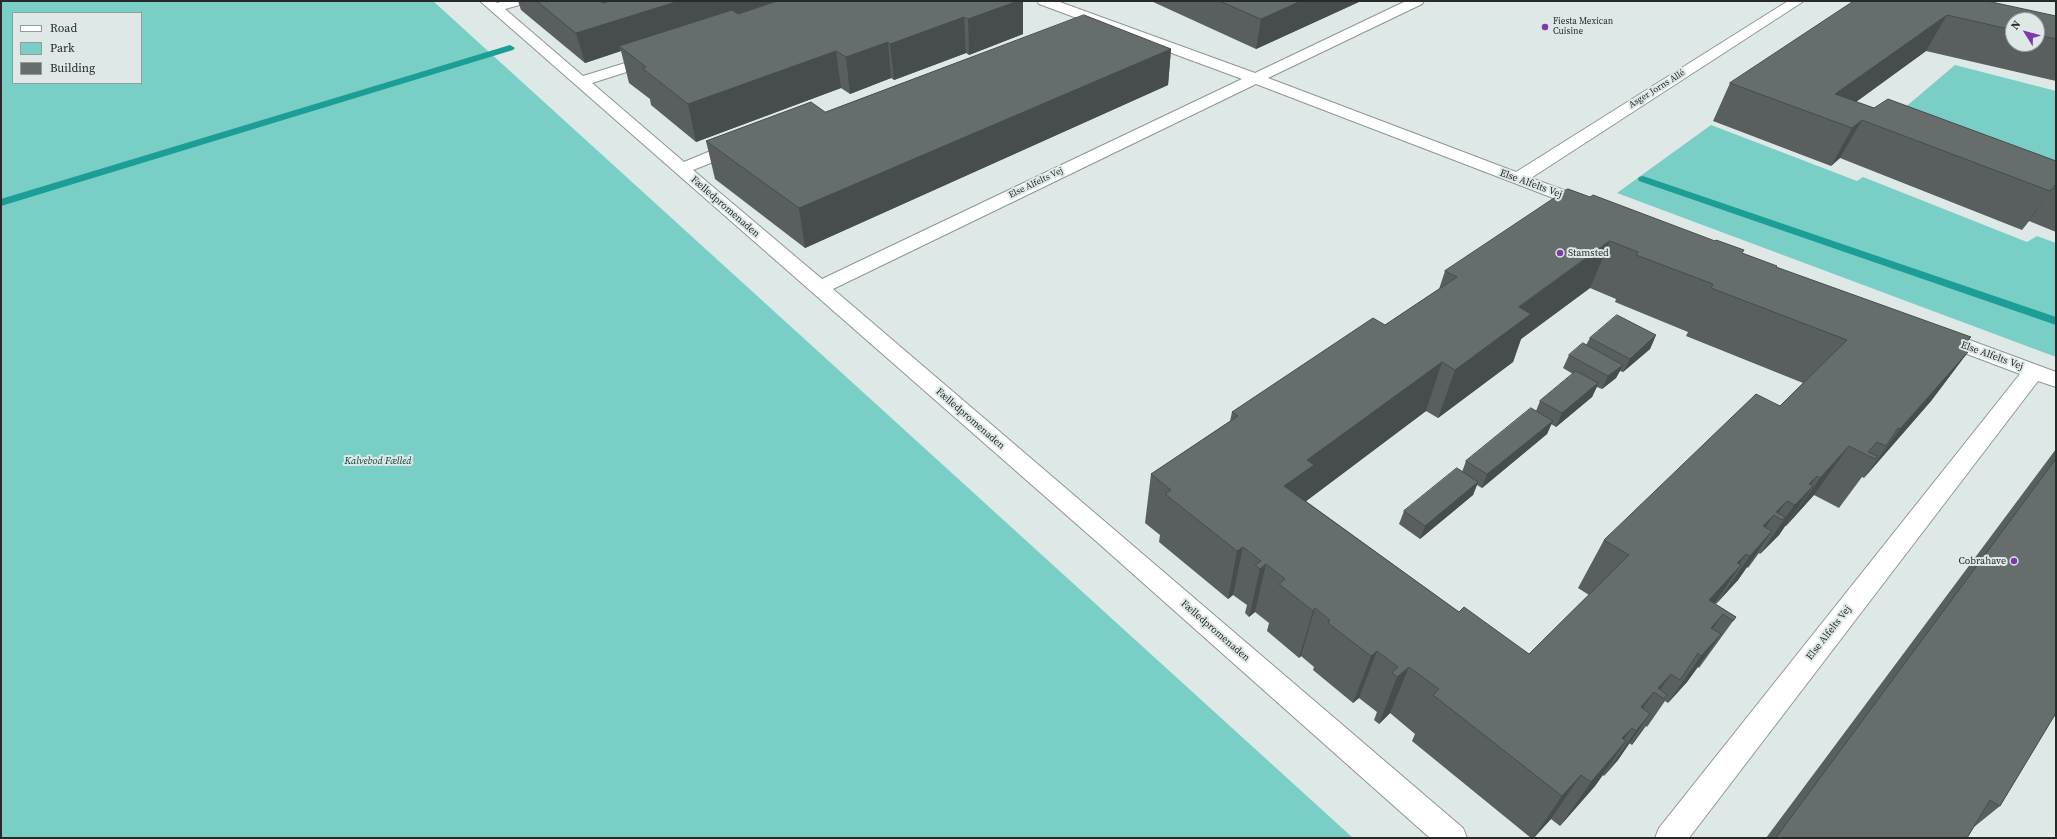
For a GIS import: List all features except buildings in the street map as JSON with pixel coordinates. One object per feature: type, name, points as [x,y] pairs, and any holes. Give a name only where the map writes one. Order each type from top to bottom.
[{"type":"street","points":[[491,4],[518,1]]},
{"type":"street","name":"Else Alfelts Vej","points":[[818,288],[1253,78],[1417,1]]},
{"type":"street","name":"Asger Jorns Allé","points":[[1517,179],[1797,1]]},
{"type":"street","name":"Else Alfelts Vej","points":[[1058,3],[1105,24],[1253,78],[1604,211]]},
{"type":"street","name":"Fælledpromenaden","points":[[491,4],[818,288],[1106,535],[1452,838]]},
{"type":"street","points":[[1083,32],[1105,24]]},
{"type":"street","points":[[580,82],[670,53]]},
{"type":"street","points":[[680,168],[753,140]]},
{"type":"street","name":"Else Alfelts Vej","points":[[1670,838],[2045,376],[1923,330]]},
{"type":"green space","name":"Kalvebod Fælled","points":[[1,1],[433,1],[1353,838],[1,838]]},
{"type":"green space","points":[[1955,65],[2056,91],[2056,191],[1876,132]]},
{"type":"green space","points":[[1711,125],[1857,181],[1863,177],[2027,242],[2037,236],[2056,243],[2056,357],[1617,193]]},
{"type":"waterway","points":[[1,203],[510,48]]},
{"type":"waterway","points":[[1643,179],[2056,321]]},
{"type":"place","name":"Fiesta Mexican Cuisine","points":[[1545,27]]},
{"type":"place","name":"Stamsted","points":[[1560,253]]},
{"type":"place","name":"Cobrahave","points":[[2014,561]]}]
